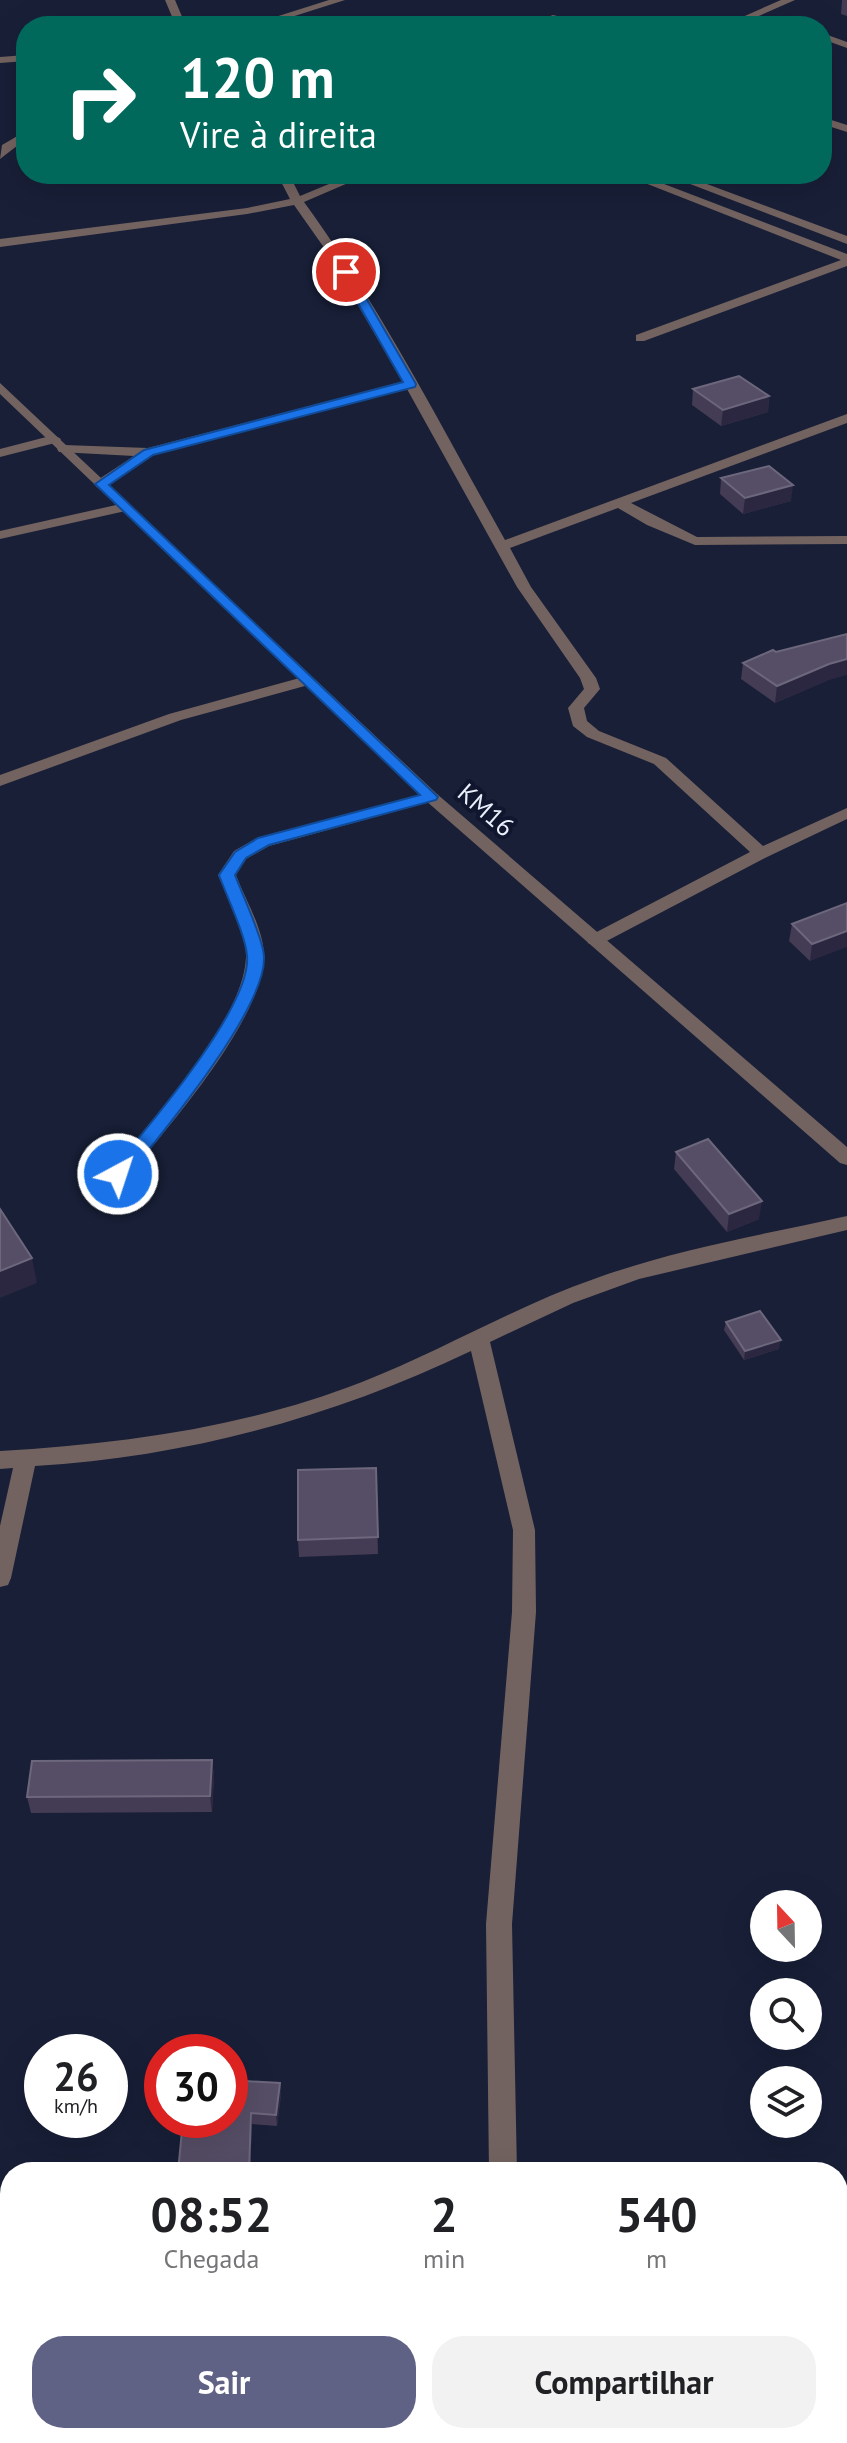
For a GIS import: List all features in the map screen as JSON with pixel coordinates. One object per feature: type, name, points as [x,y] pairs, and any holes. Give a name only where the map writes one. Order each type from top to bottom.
[{"type":"street","points":[[286,16],[340,0]]},
{"type":"street","points":[[751,16],[790,0]]},
{"type":"street","points":[[0,156],[16,140]]},
{"type":"street","points":[[288,184],[331,248],[524,587],[588,678],[592,689],[576,708],[579,723],[593,734],[660,761],[761,853]]},
{"type":"street","points":[[0,243],[208,217],[297,201],[339,184]]},
{"type":"street","points":[[653,184],[847,260]]},
{"type":"street","points":[[697,184],[847,240]]},
{"type":"street","points":[[640,338],[847,260]]},
{"type":"street","points":[[0,453],[59,444],[148,452],[410,384]]},
{"type":"street","name":"KM16","points":[[0,387],[431,797],[847,1158]]},
{"type":"street","points":[[502,546],[847,418]]},
{"type":"street","points":[[101,484],[148,452]]},
{"type":"street","points":[[619,502],[652,522],[695,541],[847,540]]},
{"type":"street","points":[[0,535],[125,507]]},
{"type":"street","points":[[0,781],[175,717],[307,681]]},
{"type":"street","points":[[118,1174],[188,1090],[249,990],[256,956],[227,875],[240,855],[263,842],[431,797]]},
{"type":"street","points":[[595,940],[761,853],[847,813]]},
{"type":"street","points":[[0,1460],[204,1438],[276,1419],[369,1388],[580,1293],[634,1273],[847,1223]]},
{"type":"street","points":[[479,1339],[524,1530],[524,1612],[499,1924],[503,2162]]},
{"type":"street","points":[[0,1578],[26,1459]]},
{"type":"building","points":[[739,376],[769,396],[723,410],[693,389]]},
{"type":"building","points":[[769,466],[793,485],[745,498],[721,478]]},
{"type":"building","points":[[847,634],[847,659],[777,686],[743,663],[773,650],[776,652]]},
{"type":"building","points":[[847,903],[847,931],[812,944],[792,924]]},
{"type":"building","points":[[708,1139],[762,1201],[729,1214],[676,1152]]},
{"type":"building","points":[[0,1209],[32,1258],[0,1271]]},
{"type":"building","points":[[760,1311],[781,1340],[745,1351],[726,1322]]},
{"type":"building","points":[[376,1468],[378,1537],[298,1540],[298,1470]]},
{"type":"building","points":[[212,1760],[210,1796],[27,1797],[32,1761]]},
{"type":"building","points":[[248,2081],[280,2083],[276,2115],[251,2113],[249,2162],[179,2162],[181,2138],[248,2138]]},
{"type":"route","points":[[118,1174],[188,1090],[249,990],[256,956],[227,875],[240,855],[263,842],[431,797],[101,484],[148,452],[410,384],[346,272]]}]
